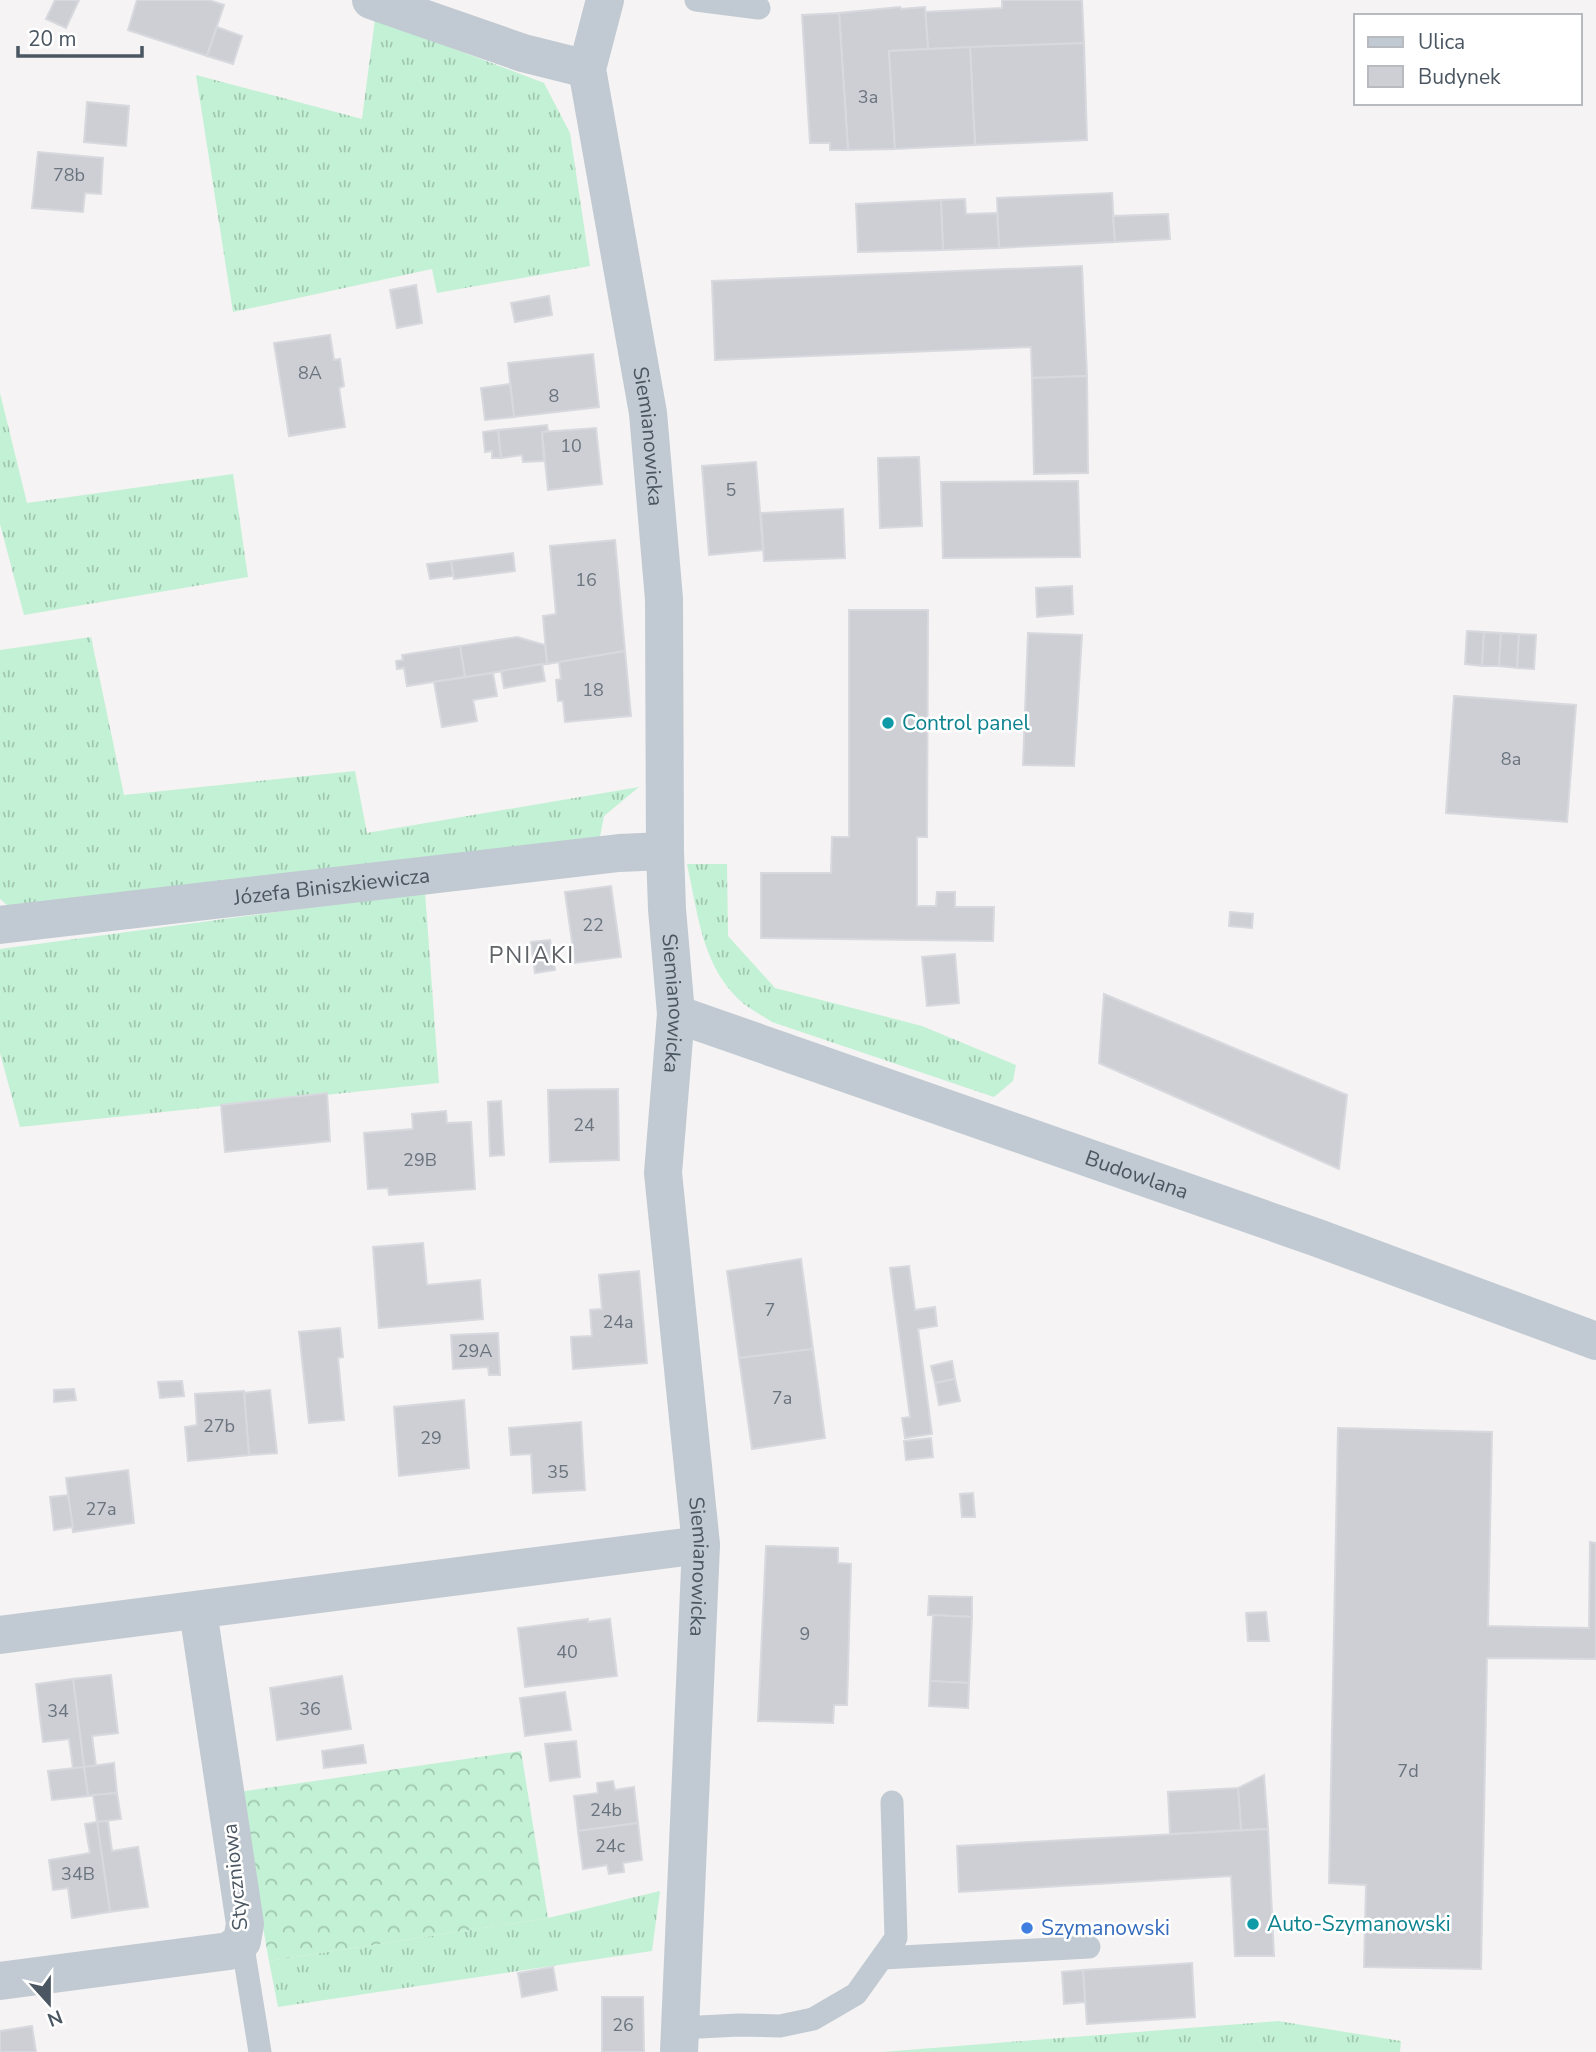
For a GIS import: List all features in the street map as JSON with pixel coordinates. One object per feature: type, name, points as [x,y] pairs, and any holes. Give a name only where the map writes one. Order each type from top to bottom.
[{"type":"street","points":[[372,0],[523,53],[587,69]]},
{"type":"street","name":"Siemianowicka","points":[[605,0],[587,69],[648,413],[664,600],[665,851],[676,1014],[663,1173],[701,1545],[679,2040]]},
{"type":"street","name":"Józefa Biniszkiewicza","points":[[0,925],[619,853],[665,851]]},
{"type":"street","name":"Budowlana","points":[[676,1014],[1315,1237],[1596,1341]]},
{"type":"street","points":[[0,1635],[701,1545]]},
{"type":"street","name":"Styczniowa","points":[[0,1981],[229,1951],[242,1941],[245,1924],[198,1611]]},
{"type":"lane","points":[[696,0],[759,8]]},
{"type":"lane","points":[[679,2040],[739,2025],[780,2026],[813,2019],[856,1994],[895,1938],[892,1802]]},
{"type":"lane","points":[[242,1941],[260,2052]]},
{"type":"lane","points":[[883,1958],[1089,1947]]},
{"type":"green space","points":[[375,19],[544,83],[570,133],[590,266],[437,293],[432,269],[233,312],[196,75],[362,119]]},
{"type":"green space","points":[[0,393],[27,503],[233,474],[248,577],[24,615],[0,524]]},
{"type":"green space","points":[[91,637],[124,795],[355,771],[367,833],[639,787],[604,816],[600,837],[8,906],[0,899],[0,650]]},
{"type":"green space","points":[[687,864],[727,864],[728,936],[775,988],[922,1026],[1016,1065],[1013,1081],[994,1097],[772,1022],[751,1009],[730,990],[710,958]]},
{"type":"green space","points":[[425,892],[439,1083],[20,1127],[0,1053],[0,949]]},
{"type":"green space","points":[[521,1751],[548,1918],[269,1961],[239,1792]]},
{"type":"green space","points":[[660,1891],[652,1951],[278,2007],[269,1961],[548,1918]]},
{"type":"green space","points":[[1278,2021],[1401,2041],[1400,2052],[882,2052]]},
{"type":"building","points":[[55,0],[79,0],[66,28],[46,19]]},
{"type":"building","points":[[137,0],[209,0],[224,5],[207,56],[128,30]]},
{"type":"building","points":[[1002,0],[1082,0],[1084,43],[928,49],[925,12],[1002,8]]},
{"type":"building","points":[[925,7],[928,49],[889,51],[895,149],[848,150],[839,13]]},
{"type":"building","points":[[839,13],[848,150],[830,150],[830,143],[810,143],[802,15]]},
{"type":"building","points":[[217,27],[242,36],[233,64],[207,56]]},
{"type":"building","points":[[1084,43],[1087,140],[975,145],[970,47]]},
{"type":"building","points":[[970,47],[975,145],[895,149],[889,51]]},
{"type":"building","points":[[87,102],[129,106],[126,146],[84,142]]},
{"type":"building","points":[[38,152],[103,158],[101,194],[85,193],[83,212],[32,208]]},
{"type":"building","points":[[1112,193],[1115,242],[999,248],[997,198]]},
{"type":"building","points":[[965,199],[966,214],[997,213],[999,248],[943,250],[941,200]]},
{"type":"building","points":[[941,200],[943,250],[858,252],[856,204]]},
{"type":"building","points":[[1168,214],[1170,239],[1115,242],[1113,216]]},
{"type":"building","points":[[1082,266],[1087,376],[1032,378],[1031,347],[715,360],[712,281]]},
{"type":"building","points":[[416,285],[422,323],[397,328],[390,290]]},
{"type":"building","points":[[549,296],[552,315],[515,322],[511,303]]},
{"type":"building","points":[[330,335],[334,360],[340,359],[344,386],[339,388],[345,427],[289,436],[274,343]]},
{"type":"building","points":[[593,354],[599,407],[514,417],[508,363]]},
{"type":"building","points":[[1087,376],[1088,473],[1034,474],[1032,378]]},
{"type":"building","points":[[510,384],[514,417],[485,420],[481,388]]},
{"type":"building","points":[[547,425],[548,432],[542,432],[544,461],[523,462],[522,455],[501,458],[498,430]]},
{"type":"building","points":[[596,428],[602,484],[548,490],[542,432]]},
{"type":"building","points":[[498,430],[501,458],[492,458],[492,451],[485,452],[483,432]]},
{"type":"building","points":[[919,457],[922,526],[880,528],[878,458]]},
{"type":"building","points":[[756,462],[763,550],[709,555],[702,466]]},
{"type":"building","points":[[1078,481],[1080,557],[943,558],[941,482]]},
{"type":"building","points":[[843,509],[845,558],[764,561],[761,513]]},
{"type":"building","points":[[615,540],[625,651],[547,664],[543,616],[556,614],[550,546]]},
{"type":"building","points":[[513,553],[515,571],[454,579],[451,561]]},
{"type":"building","points":[[451,561],[453,576],[430,579],[427,564]]},
{"type":"building","points":[[1072,586],[1073,614],[1037,617],[1036,588]]},
{"type":"building","name":"Control panel","points":[[849,610],[928,610],[927,837],[917,837],[917,906],[936,906],[937,892],[955,892],[955,907],[994,907],[993,941],[761,938],[761,873],[831,873],[832,837],[849,837]]},
{"type":"building","points":[[1467,631],[1484,632],[1482,666],[1465,664]]},
{"type":"building","points":[[1484,632],[1501,633],[1499,666],[1482,666]]},
{"type":"building","points":[[1028,633],[1082,635],[1074,766],[1023,765]]},
{"type":"building","points":[[1501,633],[1519,634],[1517,668],[1499,666]]},
{"type":"building","points":[[1519,634],[1536,635],[1534,669],[1517,668]]},
{"type":"building","points":[[517,637],[545,645],[547,664],[465,677],[460,646]]},
{"type":"building","points":[[460,646],[465,677],[407,686],[404,668],[397,669],[396,661],[403,660],[402,655]]},
{"type":"building","points":[[625,651],[631,716],[565,722],[563,701],[558,701],[556,680],[561,679],[559,662]]},
{"type":"building","points":[[542,664],[545,681],[504,688],[501,671]]},
{"type":"building","points":[[493,673],[497,696],[473,700],[477,721],[442,727],[434,682]]},
{"type":"building","points":[[1454,696],[1576,705],[1567,822],[1446,813]]},
{"type":"building","points":[[611,886],[621,957],[575,963],[565,892]]},
{"type":"building","points":[[1230,912],[1253,914],[1252,928],[1229,926]]},
{"type":"building","points":[[550,940],[555,970],[535,973],[531,942]]},
{"type":"building","points":[[955,954],[959,1003],[927,1006],[922,957]]},
{"type":"building","points":[[1104,994],[1347,1095],[1339,1169],[1099,1063]]},
{"type":"building","points":[[618,1089],[619,1160],[550,1162],[548,1090]]},
{"type":"building","points":[[327,1093],[330,1141],[225,1152],[221,1105]]},
{"type":"building","points":[[501,1101],[504,1155],[490,1156],[488,1102]]},
{"type":"building","points":[[446,1111],[447,1123],[471,1122],[475,1189],[389,1195],[388,1188],[368,1189],[364,1133],[413,1129],[412,1114]]},
{"type":"building","points":[[423,1243],[427,1285],[480,1280],[483,1319],[379,1328],[373,1247]]},
{"type":"building","points":[[801,1259],[813,1349],[739,1358],[727,1271]]},
{"type":"building","points":[[909,1266],[915,1310],[935,1307],[937,1326],[918,1329],[932,1434],[905,1438],[902,1418],[910,1417],[890,1268]]},
{"type":"building","points":[[639,1271],[647,1363],[573,1369],[571,1337],[592,1336],[590,1310],[602,1309],[599,1275]]},
{"type":"building","points":[[340,1328],[343,1357],[338,1358],[344,1420],[309,1423],[299,1332]]},
{"type":"building","points":[[498,1333],[500,1375],[489,1375],[488,1367],[453,1369],[451,1335]]},
{"type":"building","points":[[813,1349],[825,1438],[752,1449],[739,1358]]},
{"type":"building","points":[[952,1361],[955,1379],[935,1383],[931,1366]]},
{"type":"building","points":[[955,1379],[960,1401],[939,1405],[935,1383]]},
{"type":"building","points":[[182,1381],[184,1396],[160,1398],[158,1382]]},
{"type":"building","points":[[74,1389],[76,1400],[54,1402],[54,1390]]},
{"type":"building","points":[[270,1390],[277,1453],[249,1455],[244,1393]]},
{"type":"building","points":[[244,1391],[249,1455],[188,1461],[185,1427],[197,1425],[195,1394]]},
{"type":"building","points":[[464,1400],[469,1468],[399,1476],[394,1407]]},
{"type":"building","points":[[581,1422],[585,1490],[533,1493],[531,1454],[511,1455],[509,1428]]},
{"type":"building","points":[[1338,1428],[1492,1432],[1488,1626],[1589,1628],[1590,1542],[1596,1543],[1596,1659],[1487,1658],[1481,1969],[1364,1967],[1366,1885],[1329,1883]]},
{"type":"building","points":[[931,1438],[933,1457],[906,1460],[904,1441]]},
{"type":"building","points":[[128,1470],[134,1523],[73,1532],[66,1478]]},
{"type":"building","points":[[973,1493],[975,1517],[962,1517],[960,1494]]},
{"type":"building","points":[[68,1495],[73,1527],[54,1530],[50,1497]]},
{"type":"building","points":[[766,1546],[838,1548],[838,1563],[851,1564],[847,1705],[834,1705],[833,1723],[758,1721]]},
{"type":"building","points":[[929,1596],[972,1597],[972,1617],[928,1615]]},
{"type":"building","points":[[1266,1612],[1269,1641],[1248,1641],[1246,1613]]},
{"type":"building","points":[[933,1615],[972,1617],[969,1683],[930,1681]]},
{"type":"building","points":[[588,1619],[588,1622],[610,1619],[617,1676],[525,1687],[518,1628]]},
{"type":"building","points":[[111,1675],[118,1733],[92,1736],[96,1766],[84,1767],[73,1679]]},
{"type":"building","points":[[342,1676],[351,1729],[277,1740],[270,1688]]},
{"type":"building","points":[[73,1679],[84,1767],[73,1768],[69,1739],[43,1742],[36,1684]]},
{"type":"building","points":[[930,1681],[969,1683],[968,1708],[929,1706]]},
{"type":"building","points":[[565,1692],[571,1730],[525,1736],[520,1698]]},
{"type":"building","points":[[576,1741],[580,1777],[550,1781],[545,1744]]},
{"type":"building","points":[[363,1745],[366,1763],[324,1768],[322,1751]]},
{"type":"building","points":[[114,1763],[117,1793],[88,1796],[84,1767]]},
{"type":"building","points":[[84,1767],[88,1796],[52,1800],[48,1771]]},
{"type":"building","points":[[1264,1775],[1268,1829],[1241,1830],[1238,1788]]},
{"type":"building","points":[[613,1781],[615,1790],[634,1787],[638,1823],[578,1831],[574,1796],[598,1793],[597,1783]]},
{"type":"building","points":[[1238,1788],[1241,1830],[1170,1834],[1168,1792]]},
{"type":"building","points":[[117,1793],[121,1819],[97,1822],[93,1795]]},
{"type":"building","points":[[108,1821],[112,1851],[138,1847],[148,1907],[110,1912],[97,1822]]},
{"type":"building","points":[[97,1822],[110,1912],[72,1918],[68,1888],[53,1890],[49,1860],[90,1853],[85,1824]]},
{"type":"building","points":[[638,1823],[642,1860],[623,1863],[624,1872],[609,1874],[607,1865],[583,1869],[578,1831]]},
{"type":"building","name":"Auto-Szymanowski","points":[[1268,1829],[1274,1956],[1235,1956],[1231,1876],[959,1892],[957,1846]]},
{"type":"building","points":[[1192,1963],[1195,2017],[1087,2024],[1083,1970]]},
{"type":"building","points":[[553,1967],[557,1990],[522,1997],[518,1973]]},
{"type":"building","points":[[1083,1970],[1085,2002],[1064,2004],[1062,1972]]},
{"type":"building","points":[[602,1997],[643,1997],[644,2052],[602,2052]]},
{"type":"building","points":[[32,2026],[36,2052],[0,2052],[0,2031]]},
{"type":"place","name":"Control panel","points":[[888,723]]},
{"type":"place","name":"Auto-Szymanowski","points":[[1253,1924]]},
{"type":"place","name":"Szymanowski","points":[[1027,1928]]},
{"type":"district","name":"PNIAKI","points":[[532,955]]}]
